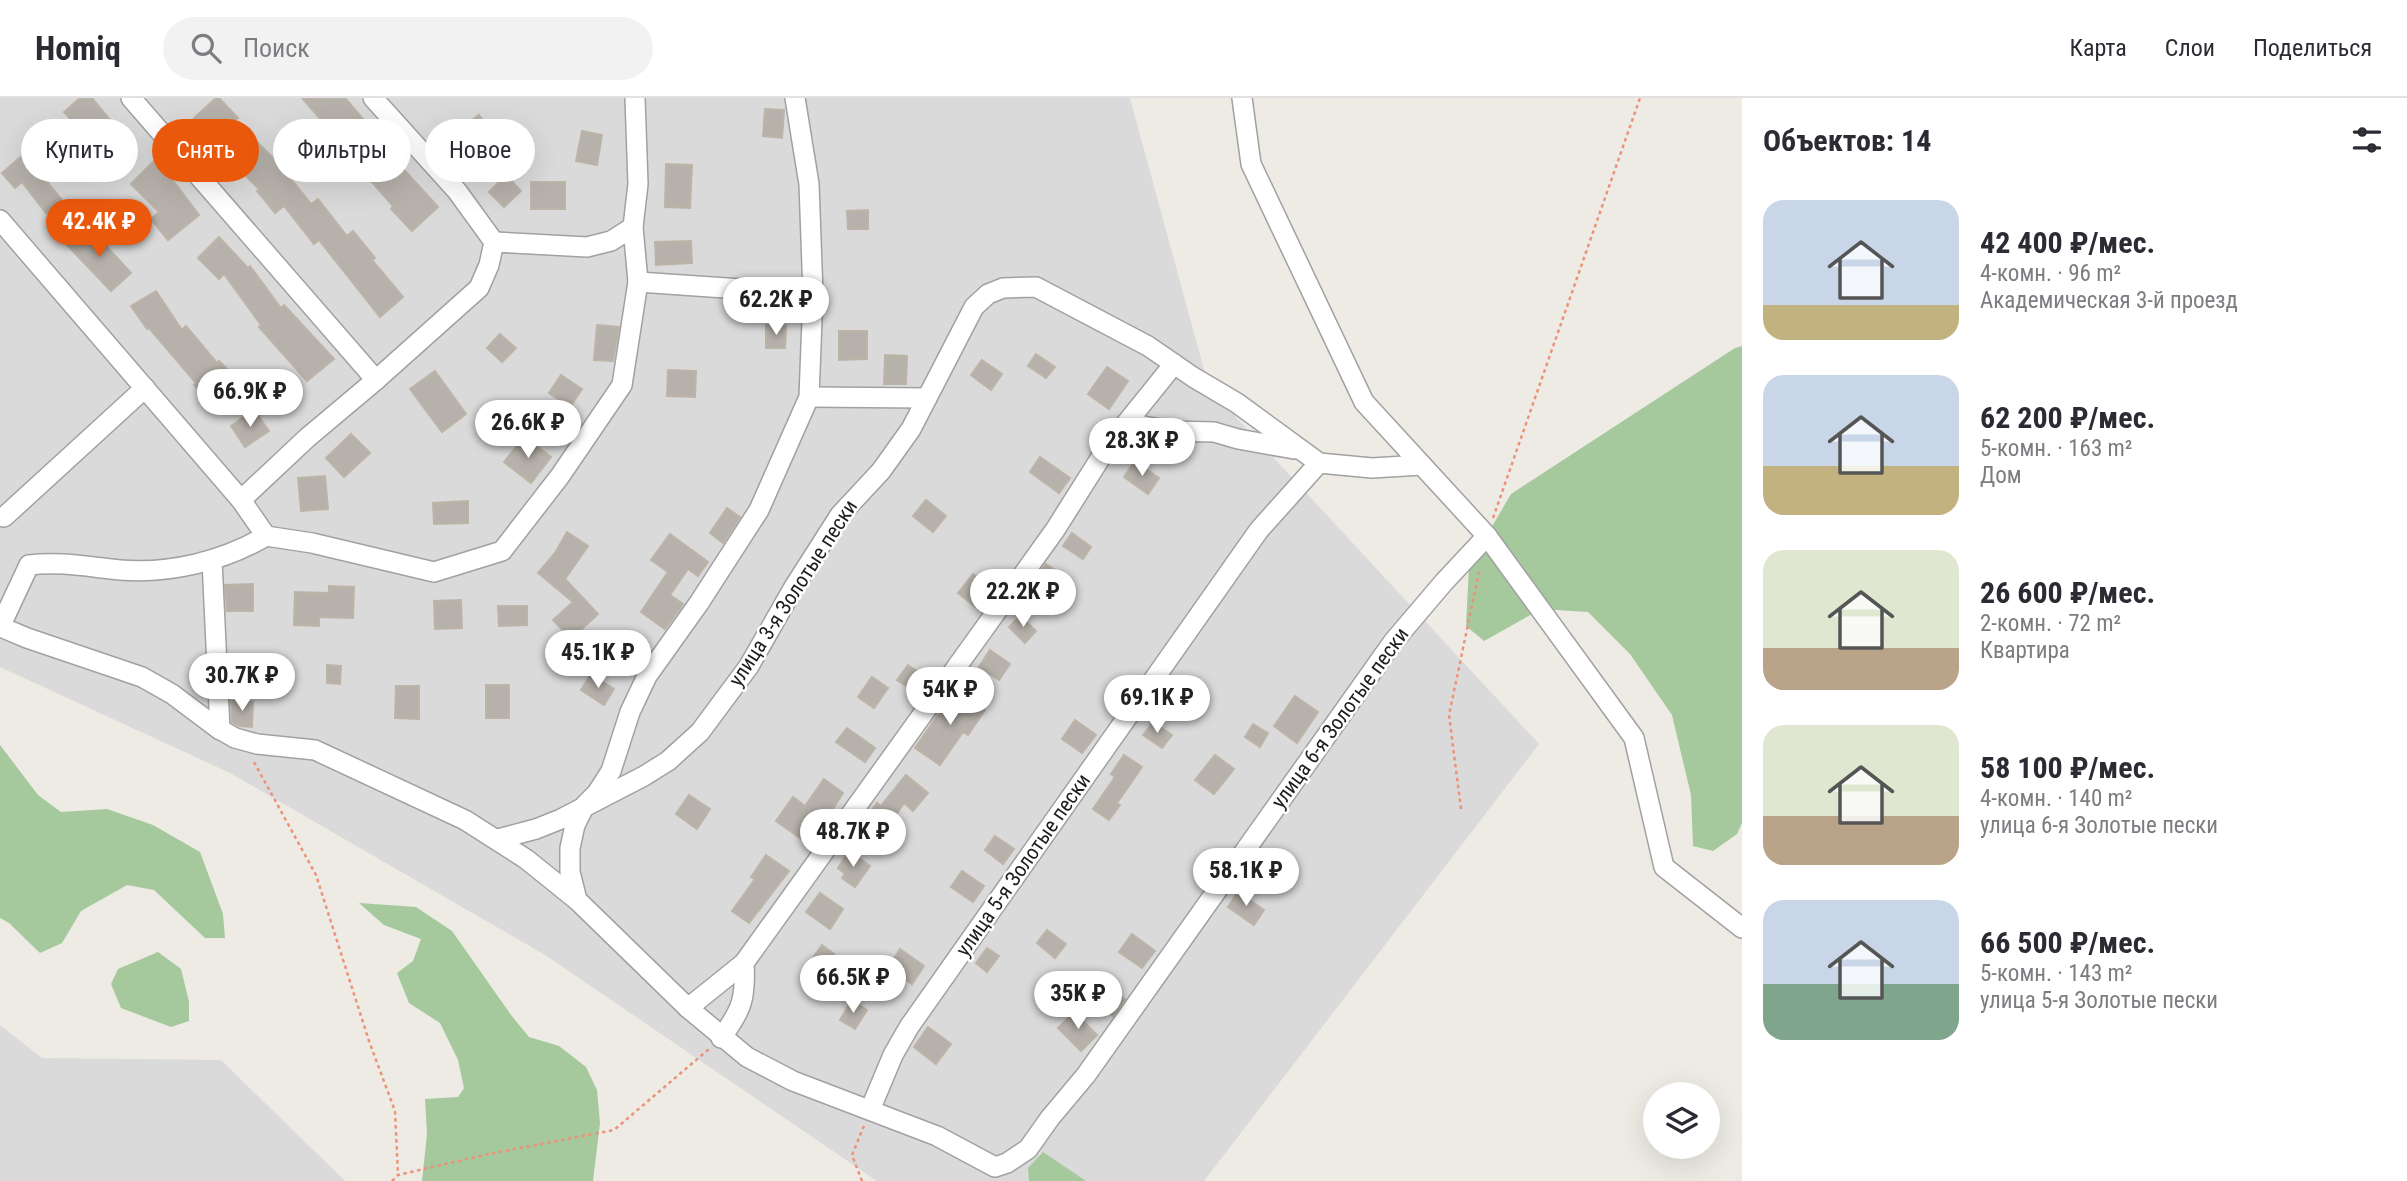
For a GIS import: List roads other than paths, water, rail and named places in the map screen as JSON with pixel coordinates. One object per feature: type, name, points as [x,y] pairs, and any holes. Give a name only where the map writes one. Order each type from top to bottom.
[{"type":"street","points":[[131,98],[376,380]]},
{"type":"street","points":[[241,500],[307,438],[480,288],[489,265],[494,242],[457,191],[373,98]]},
{"type":"street","points":[[635,98],[638,184],[633,227],[638,282],[622,385],[560,476],[502,551],[434,572],[312,543],[266,536],[242,550],[212,560],[165,568],[123,570],[71,563],[29,565],[0,627],[142,677],[172,694],[220,730],[257,744],[315,750],[465,820],[498,839],[545,873],[577,900],[688,1009],[747,1057],[769,1070],[870,1110]]},
{"type":"street","points":[[577,900],[570,872],[570,848],[575,825],[585,805],[597,793],[611,771],[630,712],[647,676],[699,603],[759,510],[809,397],[813,293],[809,184],[795,98]]},
{"type":"street","points":[[1242,98],[1251,164],[1364,402],[1487,536],[1634,738],[1664,867],[1742,929]]},
{"type":"street","points":[[0,220],[241,500],[266,536]]},
{"type":"street","points":[[494,242],[587,247],[611,241],[633,227]]},
{"type":"street","points":[[638,282],[813,293]]},
{"type":"street","name":"улица 3-я Золотые пески","points":[[498,839],[536,829],[585,805],[668,761],[701,732],[749,666],[794,587],[840,515],[887,463],[911,429],[974,307],[988,294],[1003,288],[1036,287],[1135,338],[1237,403],[1319,463]]},
{"type":"street","points":[[688,1009],[744,963],[1055,530],[1098,460],[1174,364]]},
{"type":"street","points":[[4,517],[145,388]]},
{"type":"street","points":[[809,397],[928,398]]},
{"type":"street","points":[[1127,423],[1171,431],[1214,432],[1302,451]]},
{"type":"street","points":[[1319,463],[1372,468],[1422,465]]},
{"type":"street","name":"улица 5-я Золотые пески","points":[[870,1110],[893,1055],[909,1027],[1259,530],[1319,463]]},
{"type":"street","name":"улица 6-я Золотые пески","points":[[870,1110],[937,1136],[995,1167],[1007,1163],[1028,1149],[1049,1118],[1086,1075],[1374,667],[1431,596],[1487,536]]},
{"type":"street","points":[[212,560],[220,730]]},
{"type":"street","points":[[721,1038],[740,1007],[745,991],[744,963]]}]
